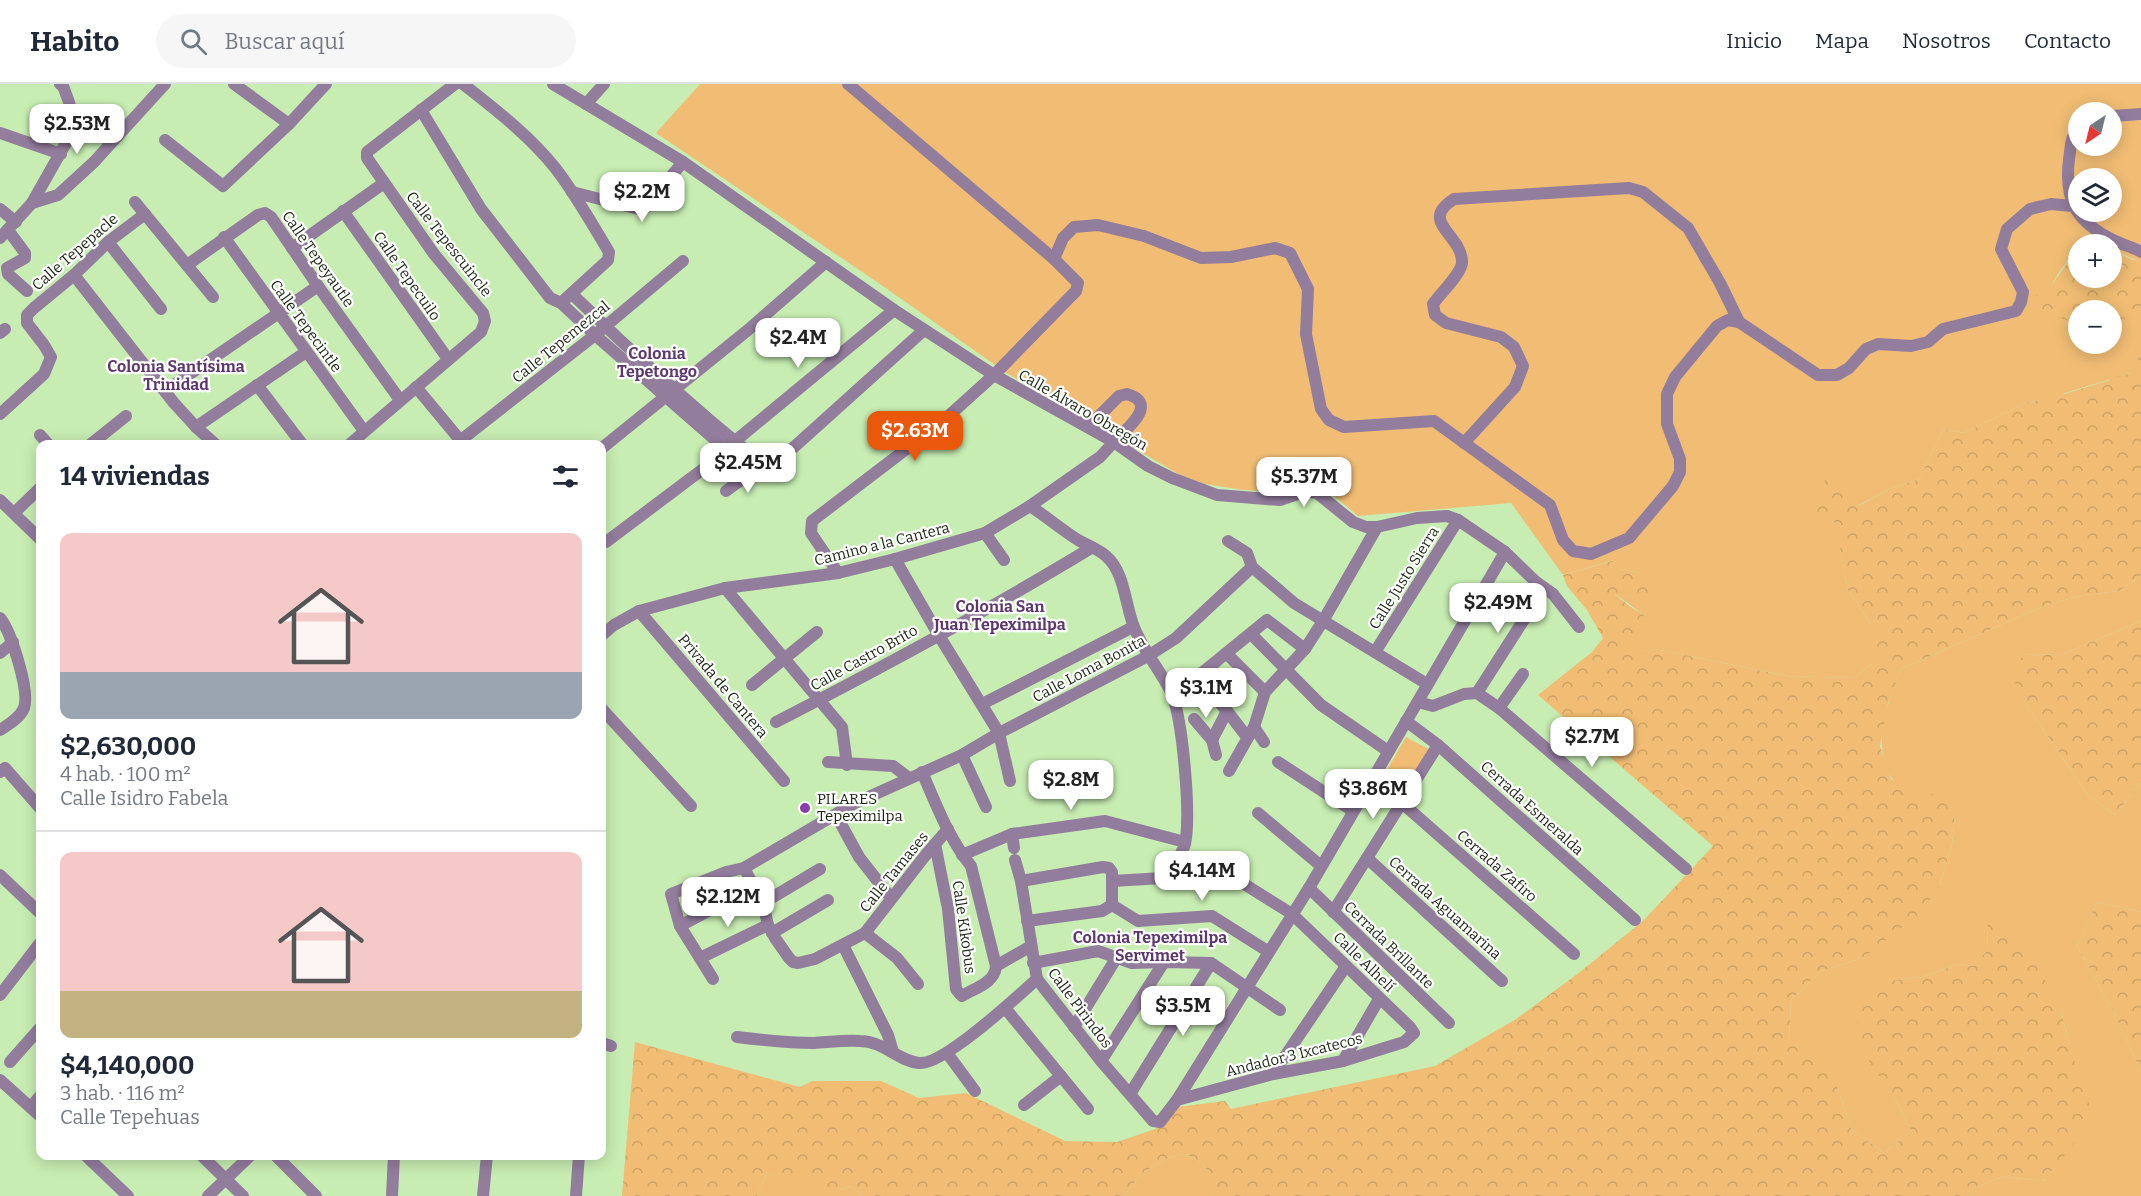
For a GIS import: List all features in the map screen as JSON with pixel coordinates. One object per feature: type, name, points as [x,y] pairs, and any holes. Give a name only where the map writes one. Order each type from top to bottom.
[{"type":"street","points":[[32,202],[58,195],[94,162],[165,84]]},
{"type":"street","points":[[234,84],[290,123]]},
{"type":"street","points":[[165,140],[223,186],[290,123],[326,84]]},
{"type":"street","points":[[454,84],[421,110],[481,208],[550,298],[561,303],[600,331],[731,446],[752,472]]},
{"type":"street","points":[[463,84],[532,142],[556,169],[610,256],[609,260],[561,303]]},
{"type":"street","name":"Calle Álvaro Obregón","points":[[553,84],[683,162],[894,310],[994,375],[1114,442],[1148,466],[1217,495],[1280,500],[1306,491],[1317,493],[1353,522],[1366,527],[1377,527],[1416,518],[1447,516],[1458,520],[1505,552],[1536,582],[1553,594],[1579,627]]},
{"type":"street","points":[[586,104],[604,84]]},
{"type":"street","points":[[838,573],[811,533],[812,521],[943,421],[994,375],[1076,291],[1078,282],[848,84]]},
{"type":"street","points":[[8,230],[32,202],[71,134],[72,117],[62,85]]},
{"type":"street","name":"Calle Tepescuincle","points":[[354,440],[481,332],[486,321],[483,313],[434,254],[367,159],[367,152],[421,110]]},
{"type":"street","points":[[2122,115],[2141,114]]},
{"type":"street","points":[[0,133],[61,154]]},
{"type":"street","points":[[572,192],[639,208],[647,205],[683,162]]},
{"type":"street","points":[[292,248],[384,183]]},
{"type":"street","points":[[1464,443],[1515,387],[1523,366],[1514,347],[1502,337],[1446,323],[1435,315],[1433,304],[1457,274],[1462,263],[1459,249],[1439,219],[1439,213],[1454,199],[1629,188],[1643,192],[1688,228],[1720,283],[1739,322]]},
{"type":"street","points":[[135,202],[213,297]]},
{"type":"street","points":[[1054,259],[1064,238],[1074,227],[1098,225],[1144,236],[1201,258],[1231,257],[1275,248],[1290,253],[1308,289],[1306,334],[1321,409],[1329,420],[1344,427],[1434,421],[1550,505],[1563,540],[1573,551],[1591,554],[1629,538],[1673,486],[1680,472],[1680,459],[1667,424],[1667,394],[1676,377],[1717,326],[1728,320],[1739,322],[1818,375],[1837,375],[1849,368],[1866,349],[1878,344],[1911,346],[1928,342],[1943,329],[2016,311],[2021,302],[2022,292],[2001,249],[2007,229],[2030,209],[2051,204],[2068,206]]},
{"type":"street","points":[[0,209],[8,230],[25,253],[25,258],[8,268],[8,274],[27,291]]},
{"type":"street","name":"Calle Tepecuilo","points":[[343,212],[447,359]]},
{"type":"street","name":"Calle Tepeyautle","points":[[187,264],[258,215],[265,213],[272,217],[318,286],[400,400]]},
{"type":"street","name":"Calle Tepepacle","points":[[0,414],[44,374],[51,357],[45,345],[27,323],[27,315],[108,242],[145,214]]},
{"type":"street","points":[[2086,222],[2114,240],[2141,252]]},
{"type":"street","name":"Calle Tepecintle","points":[[225,237],[277,313],[364,431]]},
{"type":"street","points":[[108,242],[161,309]]},
{"type":"street","name":"Calle Tepemezcal","points":[[461,440],[600,331],[684,261]]},
{"type":"street","points":[[606,445],[748,330],[826,262]]},
{"type":"street","points":[[74,275],[165,391],[211,440]]},
{"type":"street","points":[[165,391],[318,286]]},
{"type":"street","points":[[572,294],[600,331]]},
{"type":"street","points":[[606,542],[731,446],[894,310]]},
{"type":"street","points":[[726,491],[752,472],[793,448],[924,330]]},
{"type":"street","points":[[196,427],[306,352]]},
{"type":"street","points":[[257,385],[299,440]]},
{"type":"street","points":[[416,387],[456,440]]},
{"type":"street","name":"Camino a la Cantera","points":[[606,632],[639,611],[725,588],[838,573],[895,559],[985,532],[1030,506],[1100,457],[1141,412],[1141,404],[1134,396],[1127,394],[1119,396],[1088,427]]},
{"type":"street","points":[[96,440],[126,416]]},
{"type":"street","points":[[731,446],[765,466]]},
{"type":"street","points":[[14,513],[36,492]]},
{"type":"street","points":[[0,500],[36,535]]},
{"type":"street","points":[[1030,506],[1091,548],[1107,556],[1118,573],[1134,627],[1148,656],[1171,692],[1178,721],[1186,784],[1185,842],[1183,850],[1163,878]]},
{"type":"street","name":"Calle Justo Sierra","points":[[1375,652],[1458,520]]},
{"type":"street","points":[[1229,771],[1250,732],[1265,692],[1305,649],[1377,527]]},
{"type":"street","points":[[985,532],[1004,560]]},
{"type":"street","points":[[1228,541],[1247,553],[1252,567],[1294,603],[1427,684]]},
{"type":"street","name":"Calle Castro Brito","points":[[776,722],[871,674],[938,634],[1011,596],[1091,548]]},
{"type":"street","points":[[1178,1100],[1309,888],[1505,552]]},
{"type":"street","points":[[895,559],[999,733],[1010,781]]},
{"type":"street","name":"Calle Loma Bonita","points":[[680,926],[671,894],[726,872],[744,868],[853,804],[962,755],[999,733],[1148,656],[1176,638],[1252,567]]},
{"type":"street","points":[[1477,693],[1532,607],[1536,582]]},
{"type":"street","points":[[725,588],[842,727],[847,765]]},
{"type":"street","name":"Privada de Cantera","points":[[639,611],[784,781]]},
{"type":"street","points":[[0,618],[13,642],[26,698],[20,714],[0,730]]},
{"type":"street","points":[[1171,692],[1197,677],[1267,620],[1305,649]]},
{"type":"street","points":[[982,704],[1134,627]]},
{"type":"street","points":[[752,684],[817,632]]},
{"type":"street","points":[[1251,634],[1321,705],[1388,751]]},
{"type":"street","points":[[0,653],[13,642]]},
{"type":"street","points":[[1227,654],[1265,692]]},
{"type":"street","points":[[1499,708],[1523,674]]},
{"type":"street","points":[[1197,677],[1227,711],[1264,742]]},
{"type":"street","points":[[1418,702],[1433,706],[1464,694],[1477,693],[1499,708],[1686,869]]},
{"type":"street","points":[[1212,740],[1227,711]]},
{"type":"street","points":[[606,714],[691,806]]},
{"type":"street","points":[[1194,719],[1212,740],[1216,755]]},
{"type":"street","name":"Cerrada Esmeralda","points":[[1406,722],[1438,745],[1635,920]]},
{"type":"street","points":[[1333,912],[1438,745]]},
{"type":"street","points":[[962,755],[986,807]]},
{"type":"street","points":[[828,762],[847,765],[893,766],[909,778]]},
{"type":"street","points":[[1278,762],[1353,811]]},
{"type":"street","points":[[0,772],[5,768],[36,803]]},
{"type":"street","points":[[921,772],[948,829],[962,855],[971,866],[996,966]]},
{"type":"street","name":"Cerrada Zafiro","points":[[1370,782],[1402,803],[1574,954]]},
{"type":"street","points":[[1258,813],[1321,866]]},
{"type":"street","points":[[836,815],[859,857],[891,898]]},
{"type":"street","points":[[962,855],[1012,834],[1105,821],[1185,842]]},
{"type":"street","name":"Calle Tamases","points":[[770,929],[789,958],[798,963],[815,959],[865,933],[948,829]]},
{"type":"street","name":"Calle Pirindos","points":[[1012,834],[1037,979],[1101,1061],[1153,1121],[1160,1122],[1178,1100]]},
{"type":"street","name":"Calle Kikobus","points":[[935,844],[948,909],[958,993],[963,996],[992,979],[996,966],[1031,945]]},
{"type":"street","name":"Cerrada Aguamarina","points":[[1367,858],[1502,981]]},
{"type":"street","points":[[1021,881],[1103,867],[1109,868],[1112,872],[1112,905]]},
{"type":"street","points":[[744,868],[764,903],[770,929]]},
{"type":"street","points":[[764,903],[820,869]]},
{"type":"street","name":"Calle Alhelí","points":[[1220,869],[1292,914],[1410,1027],[1413,1033]]},
{"type":"street","points":[[1112,880],[1163,878],[1194,872]]},
{"type":"street","points":[[0,875],[36,908]]},
{"type":"street","points":[[713,979],[680,926],[753,887]]},
{"type":"street","name":"Cerrada Brillante","points":[[1309,888],[1449,1023]]},
{"type":"street","points":[[700,958],[770,929],[828,900]]},
{"type":"street","points":[[1112,905],[1138,921],[1212,916],[1269,952]]},
{"type":"street","points":[[1027,921],[1102,911],[1112,905]]},
{"type":"street","points":[[865,933],[897,958],[918,984]]},
{"type":"street","points":[[843,945],[888,1035],[893,1052]]},
{"type":"street","points":[[0,995],[36,948]]},
{"type":"street","points":[[1033,963],[1098,951],[1132,963],[1211,963],[1280,1010]]},
{"type":"street","points":[[1074,1027],[1117,957]]},
{"type":"street","points":[[1101,1061],[1164,962]]},
{"type":"street","points":[[1130,1094],[1211,963]]},
{"type":"street","points":[[1273,1074],[1346,966]]},
{"type":"street","points":[[737,1037],[813,1043],[862,1040],[878,1044],[910,1061],[921,1064],[946,1053],[1005,1008],[1037,979]]},
{"type":"street","points":[[1343,1061],[1379,999]]},
{"type":"street","points":[[1005,1008],[1088,1109]]},
{"type":"street","points":[[10,1062],[36,1033]]},
{"type":"street","name":"Andador 3 Ixcatecos","points":[[1178,1100],[1273,1074],[1343,1061],[1404,1042],[1413,1033]]},
{"type":"street","points":[[946,1053],[975,1091]]},
{"type":"street","points":[[1024,1105],[1061,1076]]},
{"type":"street","points":[[0,1080],[36,1112]]},
{"type":"street","points":[[90,1160],[128,1196]]},
{"type":"street","points":[[206,1160],[243,1196]]},
{"type":"street","points":[[208,1196],[246,1160]]},
{"type":"street","points":[[280,1160],[316,1196]]},
{"type":"street","points":[[392,1196],[394,1160]]},
{"type":"street","points":[[483,1196],[487,1160]]},
{"type":"street","points":[[576,1196],[579,1160]]},
{"type":"green space","points":[[700,84],[2141,84],[2141,262],[2122,254],[2122,234],[2068,234],[2068,260],[2034,317],[2068,318],[2068,354],[2122,354],[2122,310],[2141,306],[2141,370],[2023,404],[1964,433],[1944,429],[1919,479],[1890,489],[1857,506],[1827,475],[1848,590],[1873,627],[1873,663],[1854,678],[1788,676],[1655,649],[1621,656],[1645,616],[1614,593],[1633,597],[1640,573],[1620,569],[1611,561],[1563,575],[1511,503],[1358,516],[1313,478],[1280,492],[1243,490],[1205,484],[1180,475],[1005,372],[880,284],[656,133]]},
{"type":"green space","points":[[2122,255],[2133,260],[2141,260],[2141,307],[2138,307],[2136,315],[2138,327],[2122,334],[2134,310],[2122,321],[2122,300],[2068,300],[2068,321],[2061,318],[2044,325],[2043,319],[2034,317],[2035,314],[2031,312],[2030,305],[2036,295],[2044,296],[2068,262],[2068,288],[2122,288]]},
{"type":"green space","points":[[2141,354],[2141,575],[2119,591],[2084,595],[2046,605],[1901,669],[1888,704],[1880,746],[1891,779],[1918,797],[1938,793],[1955,815],[1952,845],[1940,884],[1923,911],[1863,958],[1821,971],[1791,1000],[1789,1040],[1822,1061],[1837,1086],[1852,1130],[1884,1153],[1912,1131],[1894,1097],[1857,1044],[1858,1001],[1889,981],[1923,977],[1958,964],[1973,966],[1988,950],[1987,922],[2009,935],[2033,958],[2061,1009],[2069,1046],[2092,1112],[2070,1149],[2043,1181],[2002,1177],[1973,1188],[1972,1196],[1210,1196],[1218,1184],[1201,1162],[1186,1154],[1168,1158],[1142,1173],[1124,1196],[863,1196],[851,1186],[840,1190],[829,1190],[816,1179],[767,1174],[757,1196],[622,1196],[635,1042],[800,1087],[812,1081],[881,1081],[919,1098],[966,1093],[1065,1141],[1117,1142],[1155,1129],[1178,1107],[1225,1101],[1231,1109],[1435,1066],[1516,1019],[1580,972],[1644,920],[1713,846],[1538,695],[1592,652],[1603,638],[1587,610],[1567,586],[1563,575],[1612,561],[1620,569],[1640,573],[1660,587],[1650,596],[1633,597],[1615,594],[1645,616],[1646,624],[1641,640],[1622,655],[1655,649],[1788,676],[1854,678],[1873,663],[1873,627],[1848,590],[1835,522],[1814,510],[1827,474],[1858,506],[1890,489],[1919,479],[1944,429],[1964,433],[2023,404],[2042,399],[2043,396],[2059,389],[2064,394],[2132,373],[2131,368]]},
{"type":"green space","points":[[2141,575],[2141,621],[2061,655],[2025,654],[2010,671],[2029,709],[2088,795],[2115,815],[2141,783],[2141,912],[2097,902],[2077,946],[2112,1009],[2141,1071],[2141,1196],[1972,1196],[1973,1188],[2002,1177],[2044,1181],[2069,1046],[2061,1009],[1987,923],[1988,950],[1973,966],[1958,964],[1923,977],[1889,981],[1894,1097],[1912,1131],[1884,1153],[1852,1130],[1837,1086],[1789,1040],[1791,1000],[1821,971],[1863,958],[1940,884],[1952,845],[1955,815],[1920,799],[1895,782],[1885,764],[1882,750],[1887,709],[1901,669],[2046,605],[2084,595],[2119,591]]},
{"type":"green space","points":[[2141,621],[2141,783],[2115,815],[2088,795],[2029,709],[2009,671],[2025,654],[2061,655]]},
{"type":"green space","points":[[1406,737],[1430,750],[1404,796],[1380,782]]},
{"type":"green space","points":[[2097,902],[2141,912],[2141,1071],[2112,1009],[2077,946]]},
{"type":"green space","points":[[1186,1154],[1201,1162],[1219,1184],[1210,1196],[1124,1196],[1142,1173],[1168,1158]]},
{"type":"green space","points":[[767,1174],[805,1175],[840,1190],[851,1186],[863,1196],[757,1196]]},
{"type":"place","name":"PILARES Tepeximilpa","points":[[805,808]]},
{"type":"district","name":"Colonia Tepetongo","points":[[657,362]]},
{"type":"district","name":"Colonia Santísima Trinidad","points":[[176,375]]},
{"type":"district","name":"Colonia San Juan Tepeximilpa","points":[[1000,615]]},
{"type":"district","name":"Colonia Tepeximilpa Servimet","points":[[1150,946]]}]
